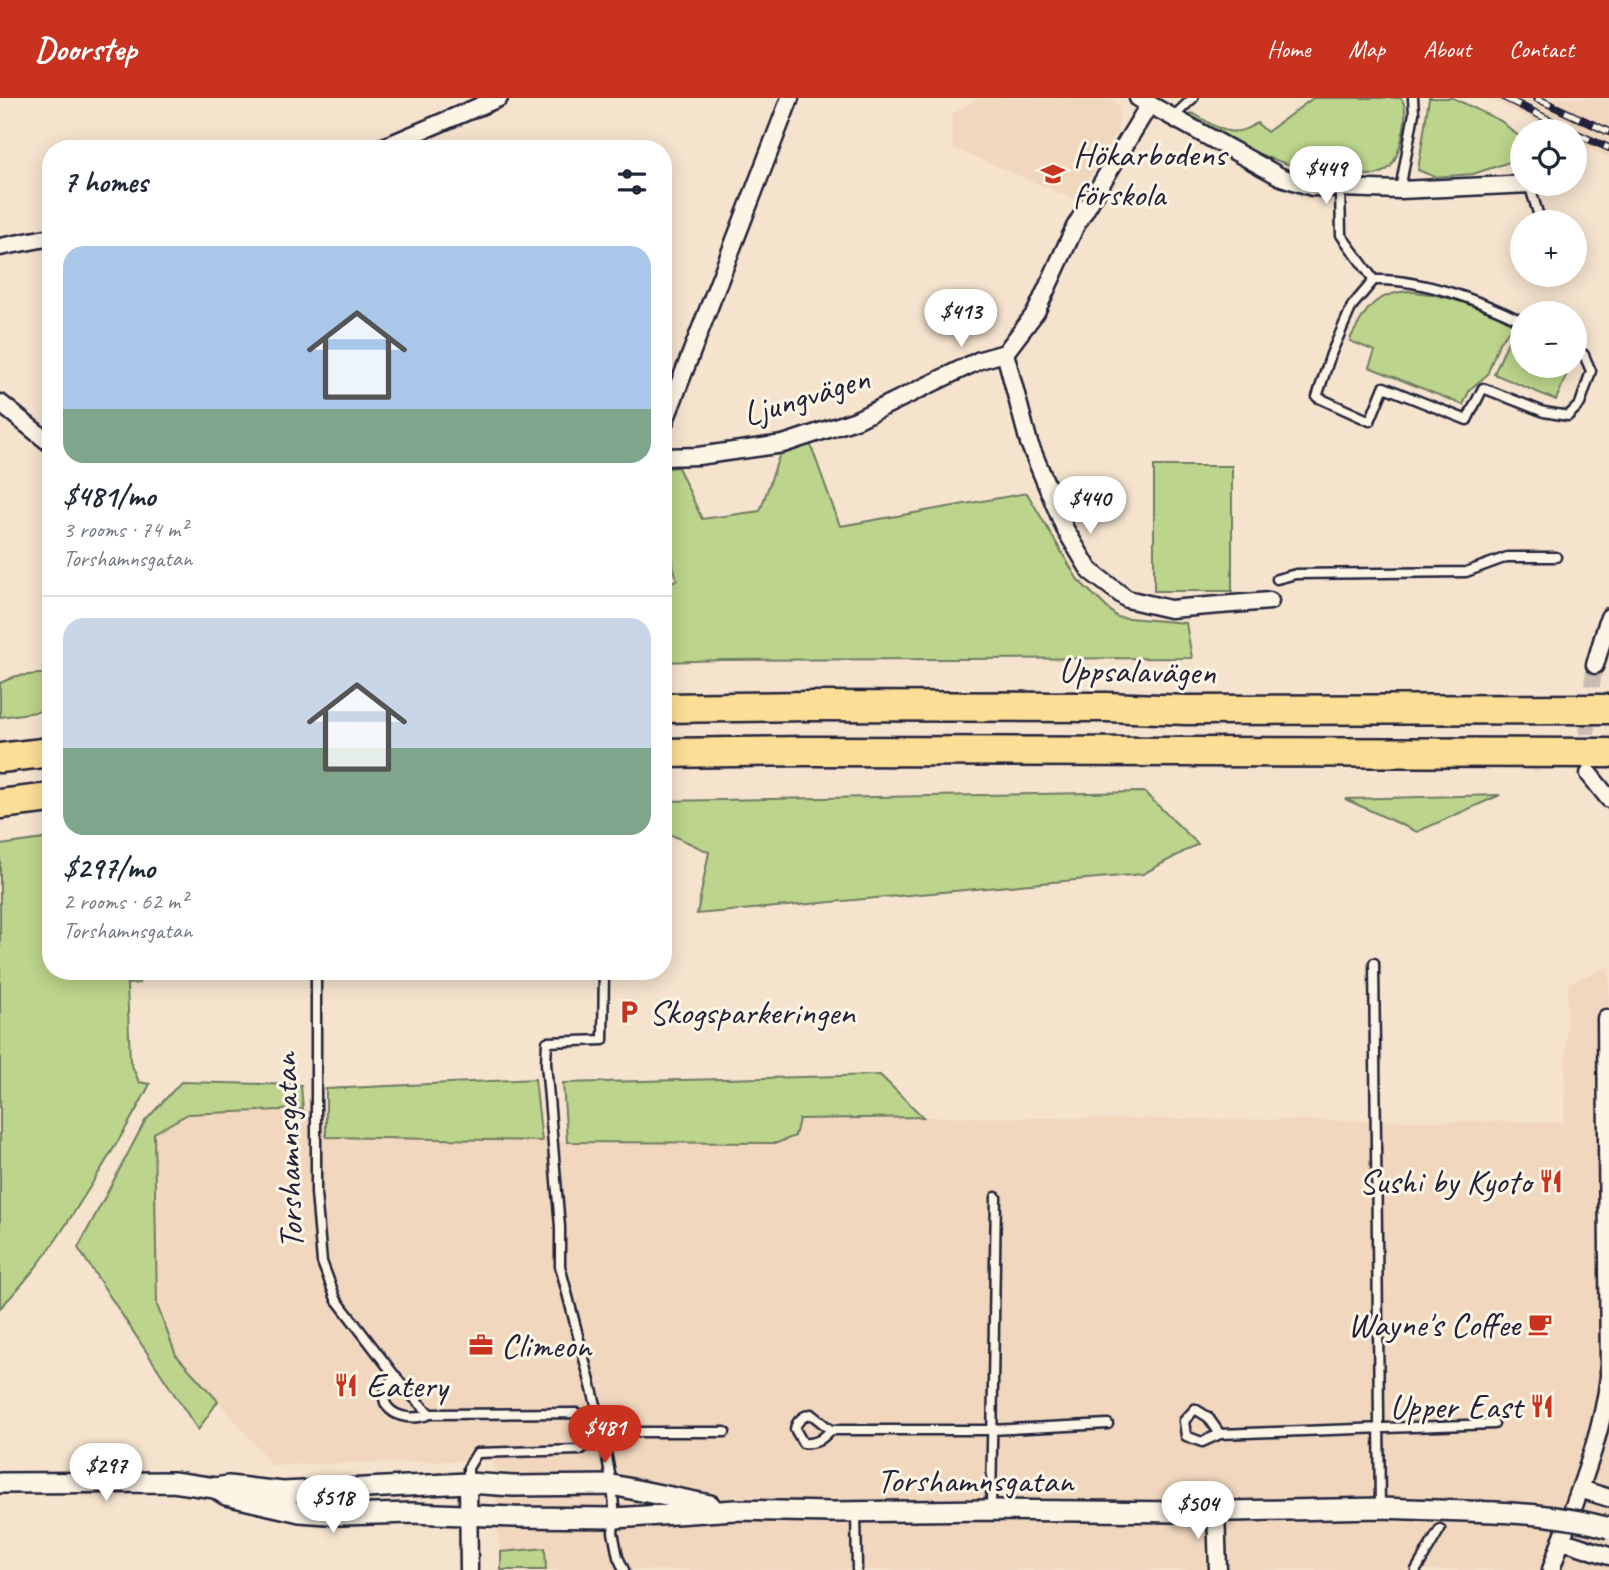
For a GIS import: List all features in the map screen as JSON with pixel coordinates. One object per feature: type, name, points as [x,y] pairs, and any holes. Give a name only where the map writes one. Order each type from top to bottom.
[{"type":"highway","name":"Uppsalavägen","points":[[672,708],[1106,706],[1187,710],[1609,709]]},
{"type":"highway","points":[[0,758],[42,753]]},
{"type":"highway","points":[[672,753],[1609,753]]},
{"type":"highway","points":[[0,804],[42,799]]},
{"type":"street","points":[[400,140],[499,98]]},
{"type":"street","points":[[672,403],[790,98]]},
{"type":"street","points":[[1270,601],[1170,609],[1126,599],[1090,571],[1065,528],[1028,443],[1005,354],[1036,312],[1075,226],[1144,102],[1281,177],[1312,187],[1400,190],[1510,185]]},
{"type":"street","points":[[0,247],[42,239]]},
{"type":"street","name":"Ljungvägen","points":[[672,457],[698,456],[783,444],[856,420],[980,360],[1005,354]]},
{"type":"street","points":[[0,403],[42,437]]},
{"type":"street","points":[[1595,665],[1609,617]]},
{"type":"street","points":[[1589,774],[1609,799]]},
{"type":"street","points":[[1550,1570],[1580,1489],[1606,1401],[1609,1376],[1606,1018]]},
{"type":"street","name":"Torshamnsgatan","points":[[0,1483],[173,1482],[215,1488],[228,1486],[283,1492],[468,1483],[513,1486],[612,1485],[735,1510]]},
{"type":"street","points":[[468,1483],[469,1570]]},
{"type":"street","name":"Torshamnsgatan","points":[[215,1488],[226,1495],[300,1512],[341,1515],[412,1513],[615,1518],[735,1510],[1216,1511],[1381,1508],[1532,1514],[1585,1521],[1609,1528]]},
{"type":"street","points":[[1580,1489],[1609,1498]]},
{"type":"street","points":[[1216,1511],[1218,1570]]},
{"type":"street","points":[[1561,1540],[1609,1556]]},
{"type":"lane","points":[[1172,117],[1193,98]]},
{"type":"lane","points":[[1400,190],[1414,113],[1413,98]]},
{"type":"lane","points":[[1340,188],[1341,235],[1374,280]]},
{"type":"lane","points":[[1510,315],[1440,290],[1389,279],[1374,280],[1352,306],[1331,354],[1317,397],[1370,421],[1384,387],[1467,420],[1483,388],[1544,412],[1568,416],[1580,404],[1591,371],[1587,362]]},
{"type":"lane","points":[[1277,579],[1296,573],[1466,572],[1507,557],[1556,557]]},
{"type":"lane","points":[[1374,963],[1381,1508]]},
{"type":"lane","name":"Torshamnsgatan","points":[[316,980],[316,1193],[322,1262],[336,1299],[405,1389],[430,1414]]},
{"type":"lane","points":[[604,980],[603,1040],[547,1042],[560,1266],[601,1424],[612,1485],[615,1518],[613,1532],[618,1557],[624,1570]]},
{"type":"lane","points":[[991,1510],[990,1430],[996,1197]]},
{"type":"lane","points":[[396,1376],[386,1384],[384,1396],[389,1409],[400,1417],[410,1419],[430,1414],[577,1413],[617,1432],[725,1432]]},
{"type":"lane","points":[[1220,1434],[1208,1417],[1195,1409],[1184,1421],[1186,1436],[1202,1442],[1220,1434],[1494,1424]]},
{"type":"lane","points":[[468,1483],[468,1468],[477,1453],[580,1450],[592,1443],[601,1424]]},
{"type":"lane","points":[[831,1430],[990,1430],[1108,1424]]},
{"type":"lane","points":[[856,1511],[857,1570]]},
{"type":"lane","points":[[1416,1570],[1440,1529]]},
{"type":"shaded area","name":"Hökarbodens förskola","points":[[978,98],[1109,98],[1120,105],[1117,132],[1075,199],[953,148],[952,114]]},
{"type":"shaded area","points":[[1488,98],[1609,98],[1609,158],[1587,147],[1587,119],[1531,119]]},
{"type":"shaded area","points":[[1609,967],[1609,1570],[501,1570],[493,1460],[272,1465],[176,1355],[157,1305],[154,1133],[188,1114],[303,1109],[326,1105],[327,1137],[640,1143],[777,1143],[794,1136],[799,1119],[923,1117],[1564,1122],[1568,983]]},
{"type":"green space","points":[[1313,98],[1401,98],[1405,112],[1404,130],[1392,165],[1375,175],[1321,174],[1259,154],[1190,115],[1196,115],[1226,131],[1240,131],[1257,123],[1267,132]]},
{"type":"green space","points":[[1429,98],[1453,98],[1501,121],[1510,129],[1510,162],[1473,174],[1435,177],[1418,170]]},
{"type":"green space","points":[[1407,291],[1463,302],[1489,311],[1510,323],[1510,329],[1499,343],[1487,375],[1470,389],[1463,405],[1369,367],[1375,351],[1350,341],[1372,305],[1395,293]]},
{"type":"green space","points":[[1510,337],[1510,378],[1565,378],[1556,400],[1494,374]]},
{"type":"green space","points":[[810,443],[840,526],[1027,493],[1078,580],[1117,617],[1186,623],[1192,658],[672,662],[672,581],[677,580],[672,560],[672,468],[678,467],[702,519],[760,511],[782,448]]},
{"type":"green space","points":[[1154,466],[1232,466],[1232,591],[1154,591]]},
{"type":"green space","points":[[42,674],[42,711],[0,717],[0,683],[16,676]]},
{"type":"green space","points":[[1144,792],[1198,844],[1143,874],[697,914],[709,852],[672,835],[672,801]]},
{"type":"green space","points":[[1500,795],[1417,832],[1345,799]]},
{"type":"green space","points":[[42,839],[42,980],[139,980],[139,983],[127,984],[130,1061],[139,1082],[150,1084],[123,1134],[61,1232],[27,1278],[0,1308],[0,845]]},
{"type":"green space","points":[[880,1075],[923,1117],[799,1119],[795,1136],[777,1143],[567,1142],[563,1083]]},
{"type":"green space","points":[[535,1079],[542,1141],[326,1137],[326,1089]]},
{"type":"green space","points":[[181,1082],[301,1085],[303,1109],[188,1114],[154,1133],[157,1305],[176,1355],[218,1401],[198,1430],[78,1248],[145,1121]]},
{"type":"green space","points":[[545,1548],[546,1570],[501,1570],[501,1552]]},
{"type":"tunnel","points":[[1588,758],[1587,718],[1595,665]]},
{"type":"railway","points":[[1505,98],[1548,119]]},
{"type":"railway","points":[[1536,98],[1609,132]]},
{"type":"railway","points":[[1587,138],[1609,148]]},
{"type":"place","name":"Hökarbodens förskola","points":[[1053,174]]},
{"type":"place","name":"Skogsparkeringen","points":[[629,1012]]},
{"type":"place","name":"Sushi by Kyoto","points":[[1551,1181]]},
{"type":"place","name":"Wayne's Coffee","points":[[1540,1324]]},
{"type":"place","name":"Climeon","points":[[481,1345]]},
{"type":"place","name":"Eatery","points":[[346,1385]]},
{"type":"place","name":"Upper East","points":[[1542,1406]]}]
